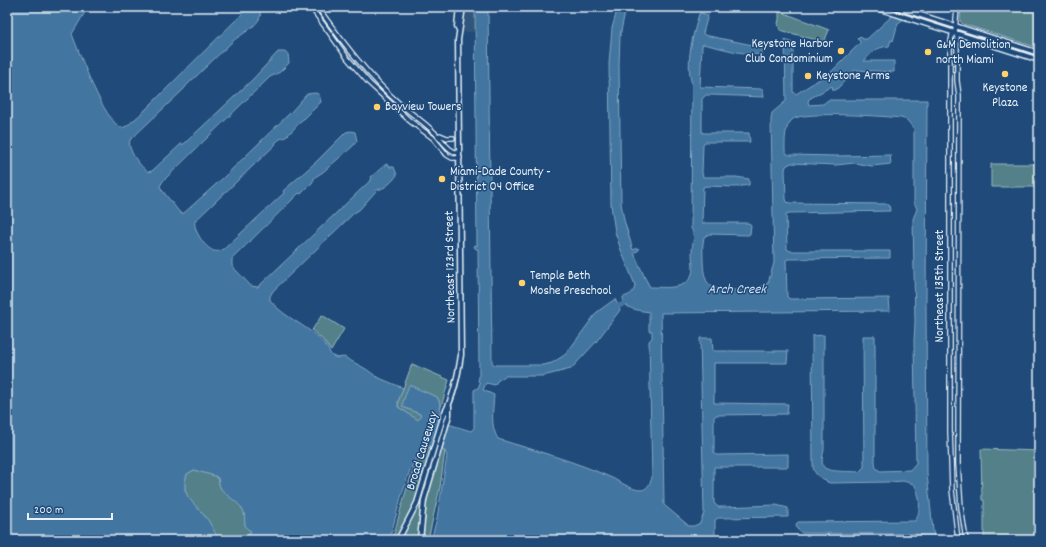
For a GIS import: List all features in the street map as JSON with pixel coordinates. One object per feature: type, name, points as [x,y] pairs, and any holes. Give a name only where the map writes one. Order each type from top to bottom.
[{"type":"main road","name":"Northeast 123rd Street","points":[[449,406],[459,370],[462,349],[459,30],[457,26],[460,7]]},
{"type":"main road","name":"Northeast 123rd Street","points":[[459,30],[461,28],[463,7]]},
{"type":"main road","points":[[874,7],[1039,60]]},
{"type":"main road","points":[[896,7],[1039,53]]},
{"type":"main road","points":[[1019,54],[1021,47]]},
{"type":"main road","name":"Broad Causeway","points":[[398,540],[417,503],[449,406]]},
{"type":"main road","name":"Broad Causeway","points":[[420,540],[424,500],[435,452]]},
{"type":"street","points":[[312,7],[331,37],[369,83],[410,121],[433,138],[447,155],[460,158]]},
{"type":"street","name":"Northeast 135th Street","points":[[956,7],[955,32],[957,37],[957,81],[959,95],[958,464],[961,507],[966,540]]},
{"type":"street","points":[[315,12],[319,8],[362,67],[400,104],[434,131],[445,138],[452,138]]},
{"type":"street","name":"Northeast 135th Street","points":[[955,32],[952,35],[950,44],[950,406],[951,474],[958,540]]},
{"type":"street","points":[[434,131],[451,150],[460,153]]},
{"type":"street","points":[[950,199],[958,199]]},
{"type":"street","points":[[950,305],[958,305]]},
{"type":"street","points":[[950,406],[958,406]]},
{"type":"street","points":[[954,507],[961,507]]},
{"type":"shaded area","points":[[466,7],[475,7],[475,32],[463,32]]},
{"type":"green space","points":[[961,7],[1039,7],[1039,48],[963,24],[960,21]]},
{"type":"green space","points":[[779,11],[829,30],[824,42],[780,30],[778,24]]},
{"type":"green space","points":[[991,164],[1039,164],[1039,187],[991,187]]},
{"type":"green space","points":[[322,315],[344,329],[331,351],[323,340],[312,330]]},
{"type":"green space","points":[[412,364],[449,380],[440,410],[437,397],[409,386],[403,407],[420,414],[421,417],[418,420],[398,407],[398,402]]},
{"type":"green space","points":[[431,447],[412,509],[396,540],[392,540],[412,473],[424,451]]},
{"type":"green space","points":[[981,449],[1039,451],[1039,540],[984,540],[984,500],[982,500]]},
{"type":"green space","points":[[441,450],[445,451],[440,487],[428,540],[423,540],[427,497]]},
{"type":"green space","points":[[434,452],[436,452],[423,496],[418,540],[400,540],[418,505]]},
{"type":"green space","points":[[194,470],[218,478],[222,490],[243,510],[245,525],[251,531],[249,535],[232,541],[222,539],[216,535],[210,523],[193,504],[187,494],[185,482],[187,474]]},
{"type":"water","points":[[7,7],[88,7],[72,34],[100,100],[115,123],[122,128],[127,126],[142,113],[249,7],[257,8],[260,12],[260,16],[255,24],[233,41],[130,140],[130,148],[132,153],[138,162],[148,172],[152,171],[181,144],[184,144],[252,80],[278,52],[288,54],[289,63],[280,72],[270,77],[249,97],[163,181],[160,186],[180,213],[184,213],[223,178],[291,112],[307,94],[319,94],[321,102],[286,137],[276,142],[275,145],[195,221],[198,234],[204,243],[214,251],[224,249],[346,132],[355,132],[357,141],[353,146],[315,177],[312,183],[301,194],[299,193],[232,259],[232,266],[251,286],[258,287],[372,179],[371,177],[386,164],[390,167],[394,167],[397,175],[393,180],[386,187],[377,190],[359,210],[354,213],[273,291],[270,296],[270,300],[277,308],[319,338],[331,355],[337,358],[344,357],[377,377],[403,388],[398,402],[398,407],[418,420],[421,417],[420,414],[403,407],[403,402],[409,385],[437,397],[440,406],[438,421],[471,431],[474,428],[474,390],[478,388],[480,383],[478,381],[478,249],[474,247],[475,245],[477,246],[475,7],[488,7],[492,362],[494,365],[543,365],[552,363],[566,354],[597,312],[615,299],[620,310],[596,342],[571,369],[543,376],[505,376],[497,381],[495,385],[486,383],[483,390],[494,395],[493,418],[495,434],[498,439],[584,466],[629,487],[642,490],[649,485],[652,478],[649,341],[652,338],[652,331],[649,331],[649,312],[632,309],[626,305],[624,301],[623,297],[634,290],[635,285],[615,232],[611,205],[609,64],[612,28],[616,14],[616,7],[626,7],[620,36],[619,65],[621,203],[624,220],[633,250],[638,248],[639,250],[634,253],[650,287],[680,286],[689,279],[693,271],[692,252],[694,237],[691,228],[692,84],[689,67],[694,31],[699,14],[701,13],[708,15],[703,33],[704,35],[762,47],[762,55],[737,52],[703,44],[702,46],[700,87],[763,89],[764,97],[706,95],[702,99],[702,133],[749,133],[750,142],[705,142],[703,144],[703,177],[736,177],[749,179],[749,185],[735,187],[703,187],[702,223],[749,223],[751,225],[750,234],[748,235],[709,234],[704,237],[703,240],[704,271],[705,278],[708,283],[723,290],[739,290],[757,288],[768,283],[774,263],[771,120],[772,113],[786,101],[785,40],[793,43],[793,92],[796,94],[831,72],[860,43],[857,39],[860,36],[863,39],[867,39],[892,16],[896,7],[905,7],[904,19],[898,23],[893,41],[891,40],[889,46],[875,50],[864,61],[894,61],[894,72],[855,70],[836,90],[833,90],[832,86],[809,99],[808,102],[809,105],[823,104],[828,100],[927,100],[927,474],[934,540],[923,540],[921,535],[916,534],[802,533],[797,529],[796,524],[798,522],[915,521],[919,513],[919,497],[914,484],[903,481],[830,483],[818,475],[813,467],[812,336],[824,335],[823,466],[834,471],[859,472],[864,467],[863,336],[875,336],[876,468],[880,471],[910,470],[916,463],[913,219],[917,209],[914,202],[914,129],[907,120],[901,118],[863,115],[812,115],[793,119],[790,122],[785,143],[785,151],[789,155],[890,155],[891,164],[872,166],[854,163],[836,165],[791,163],[786,166],[785,170],[787,202],[889,204],[890,211],[786,214],[787,249],[790,251],[890,251],[890,258],[788,259],[786,260],[787,297],[790,299],[889,298],[890,311],[661,313],[664,505],[689,526],[694,526],[700,523],[704,513],[700,338],[712,338],[713,351],[788,351],[787,363],[714,363],[714,403],[788,404],[787,414],[716,415],[714,417],[714,452],[716,455],[788,454],[788,467],[714,467],[714,503],[718,507],[776,505],[788,508],[788,517],[718,518],[715,520],[715,540],[431,540],[437,518],[447,456],[445,451],[427,446],[419,453],[413,463],[403,490],[389,540],[242,540],[249,535],[251,531],[245,525],[245,516],[241,507],[222,490],[218,478],[194,470],[187,474],[185,481],[185,490],[188,497],[208,520],[217,536],[225,540],[7,540]]},
{"type":"pier","points":[[440,418],[449,422],[441,452],[431,449]]},
{"type":"waterway","name":"Arch Creek","points":[[613,309],[629,301]]},
{"type":"place","name":"Keystone Harbor Club Condominium","points":[[841,51]]},
{"type":"place","name":"G&M Demolition north Miami","points":[[928,52]]},
{"type":"place","name":"Keystone Plaza","points":[[1005,74]]},
{"type":"place","name":"Keystone Arms","points":[[808,76]]},
{"type":"place","name":"Bayview Towers","points":[[377,107]]},
{"type":"place","name":"Miami-Dade County - District 04 Office","points":[[442,179]]},
{"type":"place","name":"Temple Beth Moshe Preschool","points":[[522,283]]}]
